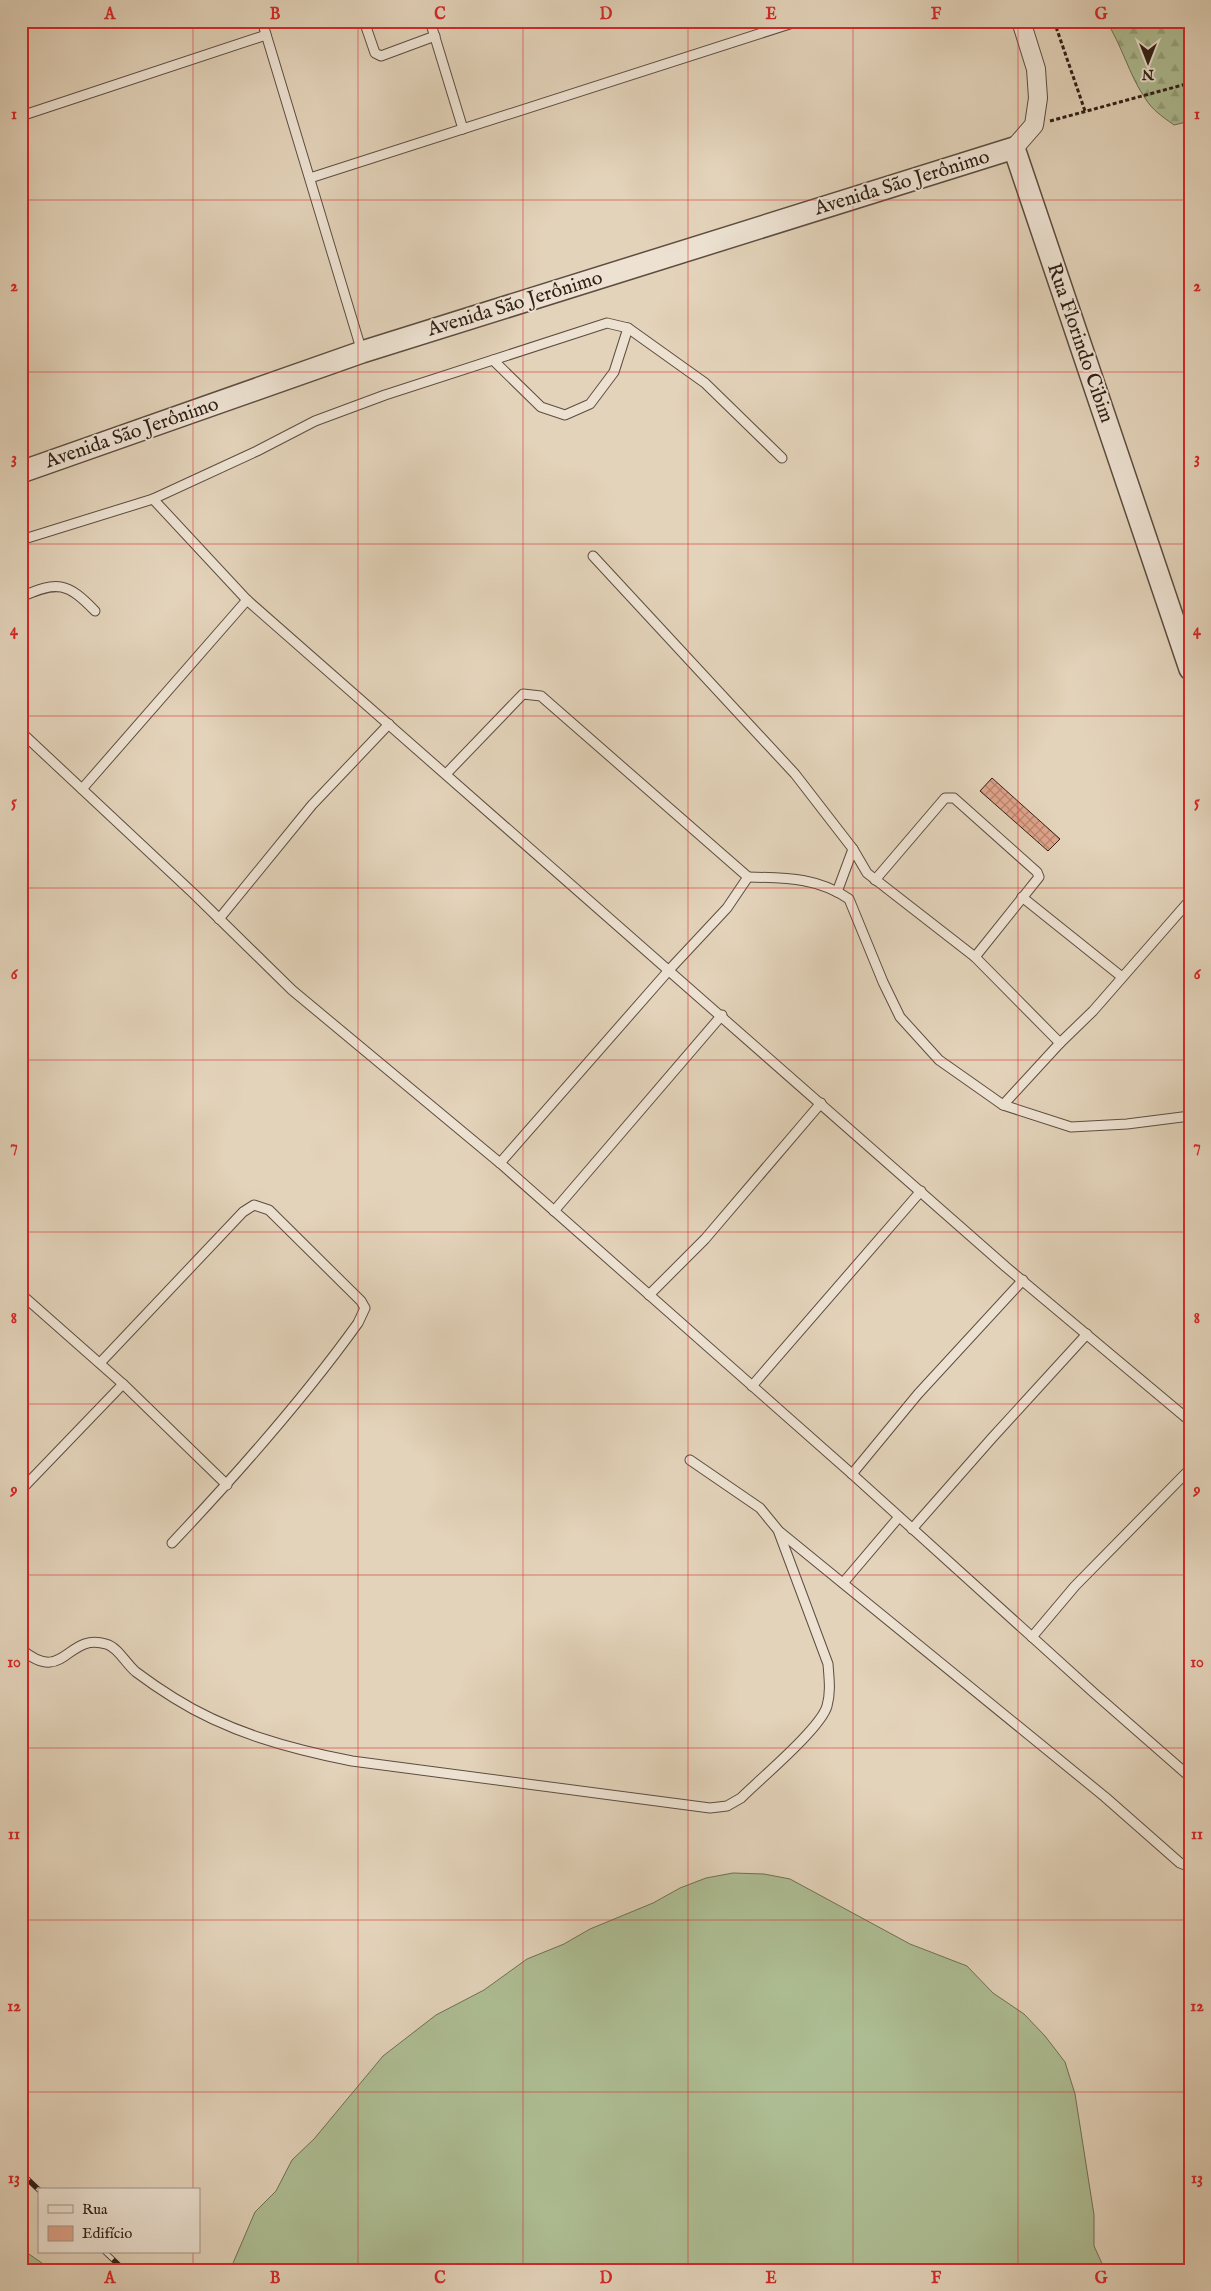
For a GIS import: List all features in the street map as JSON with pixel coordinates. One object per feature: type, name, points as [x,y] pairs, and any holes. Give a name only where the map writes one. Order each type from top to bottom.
[{"type":"street","points":[[1014,148],[1034,125],[1038,98],[1036,69],[1021,21]]},
{"type":"street","name":"Avenida São Jerônimo","points":[[21,472],[362,352],[1014,148]]},
{"type":"street","name":"Rua Florindo Cibim","points":[[1014,148],[1190,669]]},
{"type":"lane","points":[[262,21],[362,352]]},
{"type":"lane","points":[[364,21],[375,53],[381,56],[435,36]]},
{"type":"lane","points":[[430,21],[463,129]]},
{"type":"lane","points":[[310,178],[800,21]]},
{"type":"lane","points":[[21,116],[266,35]]},
{"type":"lane","points":[[21,540],[153,500],[257,452],[315,421],[384,395],[607,323],[628,328],[705,383],[782,458]]},
{"type":"lane","points":[[493,360],[541,407],[565,415],[590,404],[614,372],[628,328]]},
{"type":"lane","points":[[153,500],[247,600],[1023,1280],[1190,1421]]},
{"type":"lane","points":[[593,556],[795,774],[853,848],[867,873],[975,958],[1060,1043]]},
{"type":"lane","points":[[21,597],[43,589],[60,586],[78,594],[95,611]]},
{"type":"lane","points":[[82,789],[247,600]]},
{"type":"lane","points":[[446,774],[523,694],[541,696],[748,877],[802,879],[837,892],[849,900],[883,982],[900,1017],[939,1060],[1003,1105],[1071,1127],[1127,1124],[1190,1116]]},
{"type":"lane","points":[[219,919],[312,806],[390,724]]},
{"type":"lane","points":[[21,732],[292,990],[500,1163],[852,1474],[1190,1777]]},
{"type":"lane","points":[[875,880],[945,798],[954,798],[1038,872],[1038,880],[1022,897],[975,958]]},
{"type":"lane","points":[[837,892],[853,848]]},
{"type":"lane","points":[[500,1163],[727,908],[748,877]]},
{"type":"lane","points":[[1022,897],[1122,977]]},
{"type":"lane","points":[[1003,1105],[1060,1043],[1093,1011],[1190,900]]},
{"type":"lane","points":[[554,1211],[722,1015]]},
{"type":"lane","points":[[650,1295],[705,1239],[821,1103]]},
{"type":"lane","points":[[752,1386],[921,1191]]},
{"type":"lane","points":[[100,1363],[243,1212],[254,1205],[269,1210],[361,1301],[365,1308],[364,1314],[297,1404],[227,1485],[172,1542]]},
{"type":"lane","points":[[852,1474],[918,1394],[1023,1280]]},
{"type":"lane","points":[[21,1294],[123,1384],[227,1485]]},
{"type":"lane","points":[[912,1529],[1087,1334]]},
{"type":"lane","points":[[21,1490],[123,1384]]},
{"type":"lane","points":[[690,1460],[760,1508],[778,1530],[1105,1797],[1180,1863],[1190,1867]]},
{"type":"lane","points":[[1032,1637],[1075,1586],[1190,1469]]},
{"type":"lane","points":[[843,1583],[899,1517]]},
{"type":"lane","points":[[21,1649],[42,1663],[54,1662],[80,1646],[94,1642],[111,1646],[136,1672],[174,1699],[216,1720],[300,1751],[352,1761],[710,1808],[727,1806],[741,1798],[819,1722],[828,1704],[830,1685],[828,1664],[778,1530]]},
{"type":"path","points":[[1054,21],[1085,112]]},
{"type":"path","points":[[1034,125],[1190,83]]},
{"type":"green space","points":[[1106,21],[1190,21],[1190,118],[1186,122],[1174,125],[1151,106],[1134,80],[1117,40]]},
{"type":"green space","points":[[733,1873],[764,1874],[790,1879],[910,1944],[967,1966],[993,1993],[1024,2014],[1045,2036],[1065,2062],[1075,2094],[1094,2215],[1094,2246],[1105,2270],[230,2270],[255,2212],[276,2191],[292,2160],[314,2139],[383,2056],[436,2015],[484,1990],[527,1959],[564,1944],[590,1929],[653,1903],[680,1888],[706,1878]]},
{"type":"green space","points":[[21,2249],[23,2250],[52,2270],[21,2270]]},
{"type":"building","points":[[992,778],[1060,839],[1048,851],[980,791]]},
{"type":"railway","points":[[21,2173],[38,2189]]},
{"type":"railway","points":[[107,2254],[124,2270]]}]
